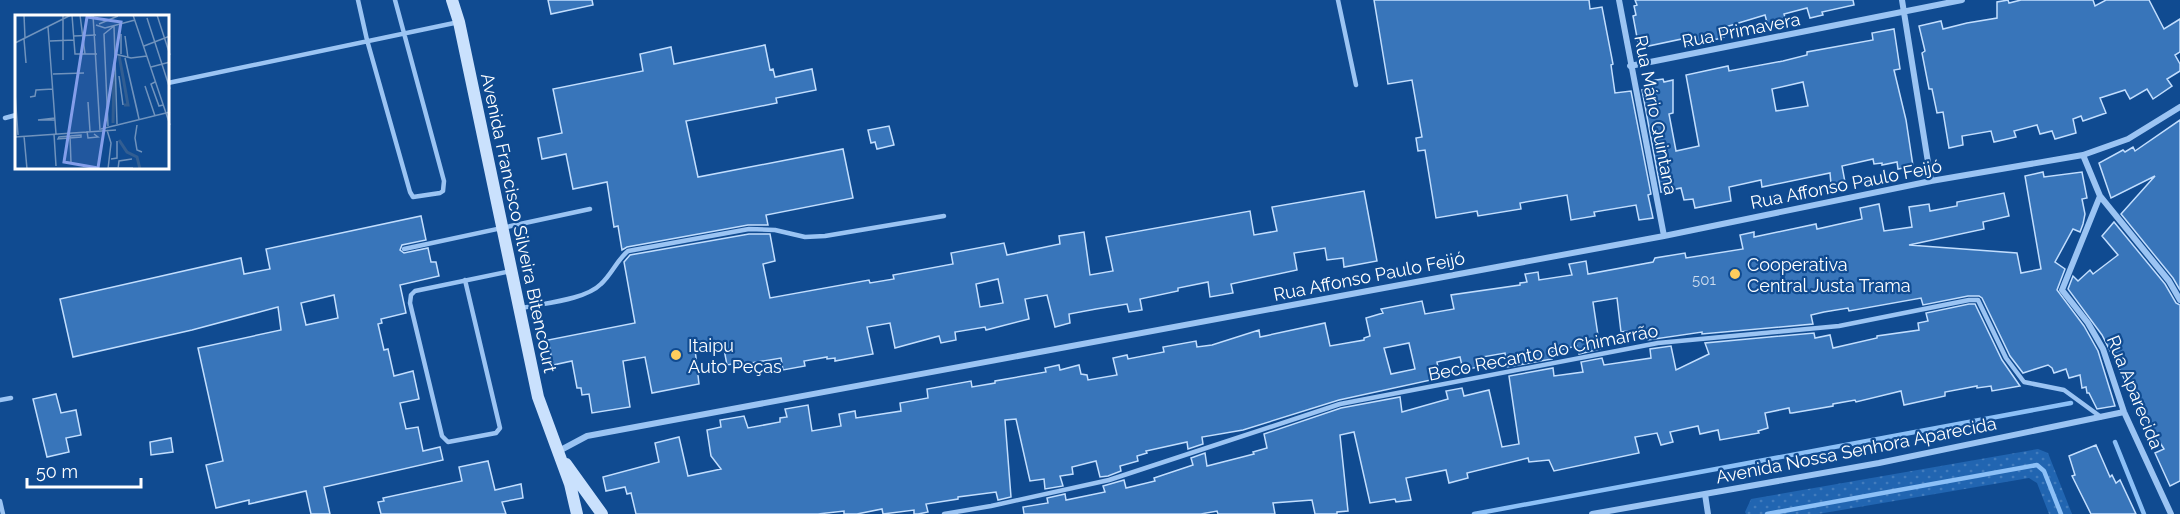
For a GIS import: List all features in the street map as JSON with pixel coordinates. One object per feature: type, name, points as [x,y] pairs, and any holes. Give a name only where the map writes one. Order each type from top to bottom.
[{"type":"main road","name":"Avenida Francisco Silveira Bitencourt","points":[[452,0],[459,22],[538,397],[570,484],[577,514]]},
{"type":"main road","name":"Avenida Francisco Silveira Bitencourt","points":[[557,452],[582,483],[602,514]]},
{"type":"street","name":"Rua Mário Quintana","points":[[1619,0],[1664,236]]},
{"type":"street","points":[[1902,0],[1931,182]]},
{"type":"street","name":"Rua Primavera","points":[[1630,66],[1962,0]]},
{"type":"street","name":"Rua Affonso Paulo Feijó","points":[[557,452],[588,436],[1664,236],[2083,154],[2128,139],[2180,107]]},
{"type":"street","points":[[2083,154],[2100,196],[2169,281],[2180,300]]},
{"type":"street","name":"Rua Aparecida","points":[[2100,196],[2062,290],[2088,323],[2103,349],[2124,412],[2171,514]]},
{"type":"street","name":"Avenida Nossa Senhora Aparecida","points":[[1592,514],[1879,463],[2124,412]]},
{"type":"street","points":[[1705,494],[1708,514]]},
{"type":"lane","points":[[358,0],[410,192],[416,198],[436,195],[443,191],[444,181],[395,0]]},
{"type":"lane","points":[[1338,0],[1356,85]]},
{"type":"lane","points":[[170,83],[459,22]]},
{"type":"lane","points":[[5,118],[15,115]]},
{"type":"lane","points":[[404,249],[590,209]]},
{"type":"lane","points":[[519,309],[590,293],[601,284],[628,251],[749,229],[775,230],[805,237],[825,236],[944,216]]},
{"type":"lane","points":[[465,280],[500,428],[496,432],[448,442],[442,436],[410,298],[415,291],[465,280],[511,271]]},
{"type":"lane","name":"Beco Recanto do Chimarrão","points":[[945,514],[991,507],[1109,480],[1340,404],[1658,343],[1839,326],[1969,300],[1978,300],[2006,358],[2024,381],[2064,390],[2102,418]]},
{"type":"lane","points":[[0,400],[10,398]]},
{"type":"lane","points":[[0,501],[3,514]]},
{"type":"shaded area","points":[[2038,449],[2048,453],[2072,514],[2049,514],[2037,483],[2029,478],[1818,514],[1746,514],[1745,512],[1751,499]]},
{"type":"building","points":[[548,0],[592,0],[593,5],[551,14]]},
{"type":"building","points":[[1374,0],[1589,0],[1590,9],[1602,7],[1613,64],[1611,65],[1615,93],[1631,91],[1651,194],[1648,195],[1653,218],[1639,220],[1636,205],[1594,212],[1595,216],[1571,220],[1567,195],[1520,203],[1521,209],[1478,216],[1477,211],[1436,218],[1425,150],[1418,151],[1416,138],[1422,137],[1412,80],[1388,84]]},
{"type":"building","points":[[1635,0],[1853,0],[1854,5],[1822,12],[1823,15],[1810,18],[1807,8],[1784,14],[1786,21],[1768,26],[1765,15],[1722,28],[1724,37],[1722,38],[1684,46],[1682,39],[1639,48],[1633,16],[1636,15]]},
{"type":"building","points":[[2008,0],[2009,3],[2021,0],[2093,0],[2095,6],[2106,0],[2149,0],[2164,29],[2180,19],[2180,52],[2175,55],[2180,64],[2180,71],[2167,79],[2172,86],[2153,99],[2147,89],[2130,99],[2125,90],[2100,98],[2106,113],[2083,121],[2081,116],[2073,119],[2076,133],[2055,139],[2052,131],[2040,134],[2037,125],[2014,131],[2016,137],[1994,142],[1991,131],[1962,136],[1963,145],[1949,148],[1943,112],[1937,113],[1932,89],[1929,89],[1922,53],[1925,51],[1919,26],[1941,21],[1943,29],[1997,18],[1997,2]]},
{"type":"building","points":[[1894,29],[1900,69],[1894,70],[1906,120],[1913,166],[1898,169],[1897,162],[1874,164],[1873,159],[1842,166],[1845,182],[1831,184],[1830,173],[1762,187],[1761,180],[1729,187],[1731,201],[1695,208],[1693,199],[1684,200],[1681,188],[1661,192],[1642,90],[1649,89],[1649,81],[1673,80],[1673,113],[1669,114],[1676,151],[1699,146],[1686,75],[1728,66],[1729,71],[1783,61],[1807,55],[1807,52],[1873,40],[1872,33]],"holes":[[[1803,82],[1808,106],[1776,111],[1772,89]]]},
{"type":"building","points":[[765,45],[770,70],[773,69],[775,77],[812,69],[816,90],[776,98],[777,103],[686,121],[698,177],[843,149],[853,198],[766,215],[768,225],[748,225],[627,247],[622,250],[618,226],[614,227],[607,182],[573,189],[566,154],[542,159],[538,138],[562,133],[553,89],[643,71],[640,54],[671,47],[674,64]]},
{"type":"building","points":[[2180,120],[2180,290],[2173,278],[2121,214],[2155,176],[2111,198],[2099,163],[2123,150],[2125,152],[2133,147],[2135,151]]},
{"type":"building","points":[[889,126],[894,145],[877,149],[875,142],[871,143],[868,130]]},
{"type":"building","points":[[2043,172],[2044,177],[2082,172],[2087,198],[2082,199],[2085,214],[2083,224],[2080,232],[2073,229],[2055,262],[2065,269],[2057,290],[2084,326],[2098,351],[2115,406],[2097,409],[2086,387],[2082,388],[2080,375],[2069,378],[2066,369],[2054,373],[2048,365],[2023,373],[2010,356],[1979,296],[1923,305],[1921,298],[1849,311],[1848,308],[1824,312],[1811,315],[1813,324],[1702,334],[1702,332],[1648,340],[1647,332],[1628,335],[1627,331],[1621,332],[1617,298],[1593,302],[1600,349],[1579,354],[1577,346],[1550,352],[1552,359],[1507,367],[1505,353],[1482,357],[1484,366],[1463,370],[1460,357],[1437,362],[1440,378],[1339,400],[1243,430],[1202,437],[1203,444],[1188,449],[1187,442],[1146,451],[1147,453],[1137,456],[1138,461],[1120,466],[1121,471],[1108,476],[1100,477],[1096,461],[1072,467],[1073,474],[1060,476],[1063,486],[1045,489],[1044,479],[1030,481],[1016,419],[1005,420],[1011,497],[998,500],[996,492],[958,497],[958,499],[926,504],[928,512],[918,514],[914,514],[914,510],[883,514],[882,509],[857,514],[844,514],[844,511],[818,514],[636,514],[631,493],[627,494],[625,487],[606,491],[603,477],[659,462],[655,443],[679,437],[688,476],[721,469],[711,456],[707,430],[721,427],[720,420],[744,416],[748,428],[780,422],[780,418],[787,417],[785,409],[808,405],[812,431],[841,426],[839,414],[855,411],[856,418],[901,411],[900,403],[928,398],[927,389],[971,381],[972,387],[995,383],[995,381],[1046,372],[1045,368],[1059,365],[1060,370],[1079,365],[1081,374],[1087,375],[1088,380],[1117,375],[1113,358],[1127,355],[1128,359],[1164,352],[1163,347],[1196,341],[1197,347],[1212,345],[1259,330],[1260,337],[1325,323],[1330,346],[1364,340],[1370,336],[1366,318],[1383,313],[1381,309],[1422,301],[1425,314],[1454,309],[1451,295],[1520,285],[1520,283],[1527,282],[1525,274],[1538,272],[1539,280],[1572,275],[1569,264],[1586,261],[1588,274],[1653,262],[1655,258],[1685,253],[1686,258],[1743,249],[1740,235],[1754,232],[1754,237],[1816,224],[1817,229],[1862,219],[1860,208],[1879,204],[1884,231],[1912,227],[1909,207],[1929,204],[1930,211],[1957,206],[1957,202],[2004,193],[2009,216],[1983,222],[1984,229],[1909,245],[2017,253],[2021,273],[2041,269],[2025,176]],"holes":[[[1409,343],[1415,369],[1391,374],[1384,348]]]},
{"type":"building","points":[[1364,191],[1377,261],[1344,267],[1343,258],[1327,260],[1325,248],[1294,253],[1297,270],[1231,284],[1233,293],[1210,297],[1208,282],[1140,299],[1142,310],[1129,312],[1127,304],[1069,314],[1070,323],[1055,327],[1047,295],[1025,299],[1029,319],[986,330],[985,327],[955,332],[956,340],[941,343],[939,336],[895,348],[890,323],[867,327],[873,354],[835,361],[835,358],[827,359],[827,357],[804,361],[805,366],[783,370],[781,358],[727,365],[723,344],[695,349],[699,384],[652,393],[645,357],[623,361],[630,407],[592,413],[589,394],[582,395],[581,388],[577,388],[572,361],[553,365],[548,340],[635,323],[624,262],[630,255],[749,234],[770,234],[775,261],[763,264],[770,298],[869,280],[870,283],[894,279],[893,275],[953,264],[951,253],[1004,243],[1007,255],[1060,244],[1059,236],[1084,232],[1090,275],[1113,271],[1106,237],[1250,211],[1254,235],[1277,231],[1272,207]],"holes":[[[998,279],[1003,303],[980,307],[976,284]]]},
{"type":"building","points":[[421,216],[426,240],[402,245],[400,250],[404,253],[428,248],[431,262],[436,262],[439,276],[400,285],[406,313],[381,319],[382,323],[378,324],[384,350],[388,349],[394,376],[413,371],[419,399],[400,403],[406,429],[418,427],[423,451],[440,447],[443,460],[324,487],[330,514],[311,514],[306,491],[249,504],[249,500],[216,508],[206,465],[223,461],[198,348],[281,330],[278,307],[192,330],[73,357],[60,299],[241,258],[244,274],[270,269],[266,249]],"holes":[[[334,295],[338,318],[306,325],[301,303]]]},
{"type":"building","points":[[2114,222],[2165,284],[2176,303],[2180,305],[2180,481],[2170,486],[2155,453],[2164,449],[2141,412],[2102,335],[2068,289],[2073,276],[2078,281],[2090,270],[2093,274],[2118,255],[2102,236]]},
{"type":"building","points":[[1975,304],[2002,360],[2020,386],[1992,391],[1991,386],[1977,388],[1977,386],[1945,392],[1945,396],[1904,405],[1901,391],[1856,402],[1855,400],[1792,413],[1789,408],[1765,413],[1768,428],[1758,431],[1759,433],[1720,440],[1718,430],[1700,434],[1698,426],[1670,432],[1673,442],[1661,445],[1657,433],[1635,437],[1639,453],[1554,471],[1549,460],[1529,462],[1528,458],[1467,473],[1468,478],[1449,483],[1446,470],[1406,478],[1411,500],[1396,502],[1395,499],[1370,503],[1354,432],[1340,435],[1348,511],[1337,512],[1337,514],[1315,514],[1312,500],[1273,503],[1275,514],[1218,514],[1217,511],[1201,514],[1024,514],[1023,507],[1048,503],[1047,498],[1065,494],[1066,500],[1105,492],[1103,486],[1124,480],[1126,488],[1155,481],[1154,478],[1193,465],[1191,458],[1205,453],[1207,466],[1254,454],[1253,452],[1267,448],[1264,434],[1341,408],[1400,397],[1402,412],[1448,399],[1446,391],[1462,388],[1464,396],[1489,390],[1502,447],[1519,444],[1509,376],[1553,368],[1554,376],[1583,372],[1581,362],[1602,358],[1604,365],[1651,358],[1650,349],[1671,346],[1676,370],[1709,354],[1705,343],[1814,333],[1815,338],[1830,335],[1833,348],[1877,338],[1877,336],[1919,330],[1918,323],[1928,321],[1926,313]]},
{"type":"building","points":[[56,394],[61,413],[76,410],[81,435],[66,438],[69,452],[47,457],[33,399]]},
{"type":"building","points":[[171,438],[173,452],[151,455],[150,442]]},
{"type":"building","points":[[2096,445],[2110,477],[2112,475],[2116,483],[2120,480],[2136,514],[2091,514],[2072,476],[2075,475],[2069,456]]},
{"type":"building","points":[[488,461],[495,490],[521,484],[523,498],[502,502],[506,514],[381,514],[378,502],[384,501],[383,498],[462,481],[459,467]]},
{"type":"waterway","points":[[1474,514],[2071,403]]},
{"type":"waterway","points":[[2115,442],[2144,514]]},
{"type":"waterway","points":[[1767,514],[2037,465],[2044,471],[2061,514]]},
{"type":"place","name":"Cooperativa Central Justa Trama","points":[[1735,274]]},
{"type":"place","name":"Itaipu Auto Peças","points":[[676,355]]}]
